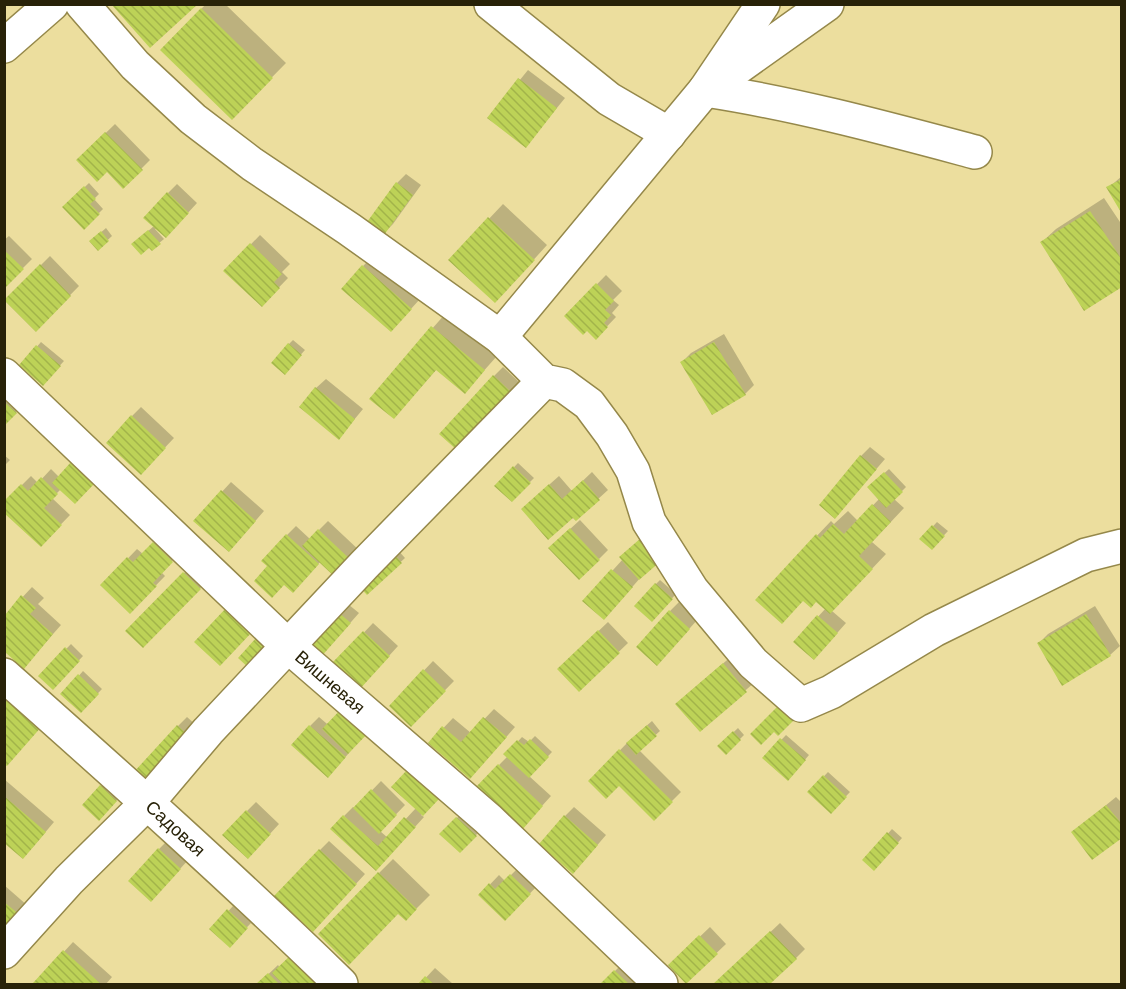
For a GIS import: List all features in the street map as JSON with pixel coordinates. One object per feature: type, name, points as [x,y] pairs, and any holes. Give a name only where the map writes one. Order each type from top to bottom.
[{"type":"street","points":[[4,46],[52,4]]},
{"type":"street","points":[[82,4],[135,65],[193,119],[252,164],[349,229],[500,337],[544,381],[563,385],[589,404],[612,435],[633,471],[649,522],[692,590],[753,663],[801,705],[831,692],[954,620],[1086,555],[1122,546]]},
{"type":"street","points":[[491,4],[609,99],[669,134]]},
{"type":"street","points":[[730,4],[739,23],[737,41]]},
{"type":"street","points":[[500,337],[705,90],[763,4]]},
{"type":"street","points":[[705,90],[751,60],[827,4]]},
{"type":"street","points":[[705,90],[770,100],[975,152]]},
{"type":"street","name":"Вишневая","points":[[4,375],[288,646],[488,819],[662,984]]},
{"type":"street","points":[[4,951],[69,880],[147,803],[208,731],[364,565],[544,381]]},
{"type":"street","name":"Садовая","points":[[4,675],[147,803],[341,984]]},
{"type":"building","points":[[111,4],[198,4],[150,48]]},
{"type":"building","points":[[201,8],[273,78],[232,120],[160,50]]},
{"type":"building","points":[[518,78],[557,108],[526,148],[487,118]]},
{"type":"building","points":[[105,132],[143,170],[123,189],[107,172],[97,182],[76,160]]},
{"type":"building","points":[[1122,179],[1122,214],[1106,187]]},
{"type":"building","points":[[396,182],[413,195],[384,235],[367,222]]},
{"type":"building","points":[[84,186],[96,199],[90,204],[100,214],[84,230],[62,207]]},
{"type":"building","points":[[167,192],[189,213],[166,238],[143,218]]},
{"type":"building","points":[[1090,211],[1122,260],[1122,287],[1084,311],[1040,242]]},
{"type":"building","points":[[488,217],[535,260],[495,303],[448,260]]},
{"type":"building","points":[[148,230],[161,244],[152,251],[149,248],[141,255],[131,244]]},
{"type":"building","points":[[101,231],[109,241],[98,251],[89,241]]},
{"type":"building","points":[[250,243],[282,274],[274,282],[280,288],[262,307],[223,271]]},
{"type":"building","points":[[4,250],[24,269],[4,289]]},
{"type":"building","points":[[40,264],[71,296],[36,332],[4,300]]},
{"type":"building","points":[[362,265],[412,309],[391,332],[341,289]]},
{"type":"building","points":[[596,283],[614,301],[605,310],[611,315],[604,323],[608,327],[596,340],[587,331],[583,335],[564,316]]},
{"type":"building","points":[[431,326],[485,370],[465,394],[436,370],[394,419],[369,399]]},
{"type":"building","points":[[714,342],[746,395],[712,415],[680,362]]},
{"type":"building","points":[[288,343],[302,355],[285,375],[271,363]]},
{"type":"building","points":[[36,345],[61,366],[43,386],[19,365]]},
{"type":"building","points":[[493,375],[511,392],[458,451],[439,434]]},
{"type":"building","points":[[315,387],[355,419],[339,440],[299,407]]},
{"type":"building","points":[[4,402],[17,413],[4,426]]},
{"type":"building","points":[[131,415],[166,448],[141,475],[106,443]]},
{"type":"building","points":[[860,455],[877,469],[835,519],[819,505]]},
{"type":"building","points":[[71,462],[94,484],[75,504],[52,483]]},
{"type":"building","points":[[513,466],[531,483],[512,502],[494,486]]},
{"type":"building","points":[[884,472],[903,492],[886,508],[867,487]]},
{"type":"building","points":[[41,477],[58,494],[44,508],[62,525],[41,547],[4,513],[4,501],[21,484],[28,491]]},
{"type":"building","points":[[583,480],[600,500],[576,521],[573,518],[548,540],[521,509],[549,484],[562,499]]},
{"type":"building","points":[[221,490],[256,521],[229,552],[193,521]]},
{"type":"building","points":[[872,504],[891,522],[859,556],[873,569],[830,614],[816,602],[811,608],[803,601],[782,624],[755,600],[816,534],[820,538],[833,524],[844,534]]},
{"type":"building","points":[[932,525],[945,536],[932,550],[919,539]]},
{"type":"building","points":[[570,528],[600,560],[579,580],[548,548]]},
{"type":"building","points":[[318,529],[353,562],[337,579],[302,546]]},
{"type":"building","points":[[286,534],[319,564],[293,593],[284,585],[272,598],[254,581],[267,566],[261,561]]},
{"type":"building","points":[[641,538],[661,561],[639,580],[619,557]]},
{"type":"building","points":[[153,542],[173,562],[153,583],[157,586],[130,614],[100,585],[127,557],[133,562]]},
{"type":"building","points":[[391,551],[402,563],[367,595],[356,583]]},
{"type":"building","points":[[611,569],[633,587],[604,620],[582,601]]},
{"type":"building","points":[[183,572],[201,589],[143,648],[125,631]]},
{"type":"building","points":[[655,583],[673,599],[652,622],[634,606]]},
{"type":"building","points":[[21,595],[36,608],[30,614],[53,634],[24,669],[5,652],[5,615]]},
{"type":"building","points":[[227,607],[253,631],[220,666],[194,642]]},
{"type":"building","points":[[333,608],[351,623],[320,658],[302,643]]},
{"type":"building","points":[[669,610],[690,629],[657,666],[636,647]]},
{"type":"building","points":[[1086,614],[1111,656],[1062,686],[1037,643]]},
{"type":"building","points":[[817,615],[838,633],[814,660],[793,642]]},
{"type":"building","points":[[598,630],[620,653],[579,692],[557,669]]},
{"type":"building","points":[[363,631],[390,656],[359,690],[331,664]]},
{"type":"building","points":[[257,637],[270,648],[250,669],[238,658]]},
{"type":"building","points":[[65,647],[80,661],[53,690],[38,676]]},
{"type":"building","points":[[723,663],[747,692],[700,732],[675,704]]},
{"type":"building","points":[[423,669],[446,691],[411,727],[389,706]]},
{"type":"building","points":[[78,674],[99,694],[81,713],[60,694]]},
{"type":"building","points":[[8,694],[43,725],[7,766],[4,764],[4,698]]},
{"type":"building","points":[[345,705],[371,730],[348,754],[322,729]]},
{"type":"building","points":[[779,705],[794,720],[778,736],[774,732],[761,745],[750,734]]},
{"type":"building","points":[[483,717],[507,737],[470,779],[428,743],[442,726],[461,742]]},
{"type":"building","points":[[177,725],[188,735],[144,783],[133,773]]},
{"type":"building","points":[[309,725],[346,757],[328,778],[291,745]]},
{"type":"building","points":[[647,725],[657,736],[636,755],[626,743]]},
{"type":"building","points":[[733,731],[741,740],[726,755],[717,746]]},
{"type":"building","points":[[780,738],[806,760],[788,781],[762,758]]},
{"type":"building","points":[[530,739],[549,757],[529,778],[503,754],[517,740],[524,745]]},
{"type":"building","points":[[619,749],[673,802],[654,821],[619,786],[606,799],[588,781]]},
{"type":"building","points":[[498,764],[543,806],[522,830],[476,787]]},
{"type":"building","points":[[407,770],[439,799],[423,816],[391,787]]},
{"type":"building","points":[[823,775],[847,797],[831,814],[807,792]]},
{"type":"building","points":[[100,785],[117,801],[99,821],[82,805]]},
{"type":"building","points":[[371,789],[397,815],[379,834],[353,808]]},
{"type":"building","points":[[4,796],[46,832],[23,859],[4,843]]},
{"type":"building","points":[[1106,805],[1122,824],[1122,838],[1092,860],[1071,832]]},
{"type":"building","points":[[246,810],[271,834],[248,859],[222,835]]},
{"type":"building","points":[[343,815],[378,846],[404,817],[416,827],[376,871],[330,829]]},
{"type":"building","points":[[564,815],[598,845],[573,874],[539,844]]},
{"type":"building","points":[[456,817],[477,836],[460,853],[439,834]]},
{"type":"building","points":[[887,832],[899,843],[874,871],[862,860]]},
{"type":"building","points":[[158,848],[181,869],[151,902],[128,881]]},
{"type":"building","points":[[319,849],[357,884],[313,932],[274,896]]},
{"type":"building","points":[[378,872],[417,909],[406,921],[398,914],[349,965],[318,934]]},
{"type":"building","points":[[510,874],[531,894],[505,921],[478,895],[489,883],[495,889]]},
{"type":"building","points":[[4,902],[20,915],[4,933]]},
{"type":"building","points":[[227,909],[248,928],[230,948],[209,929]]},
{"type":"building","points":[[770,931],[797,959],[770,984],[713,984]]},
{"type":"building","points":[[699,935],[718,954],[686,984],[668,965]]},
{"type":"building","points":[[63,950],[101,984],[33,983]]},
{"type":"building","points":[[294,952],[321,984],[283,984],[272,973]]},
{"type":"building","points":[[614,970],[629,984],[600,984]]},
{"type":"building","points":[[268,973],[279,984],[256,984]]},
{"type":"building","points":[[425,976],[434,984],[418,984]]}]
